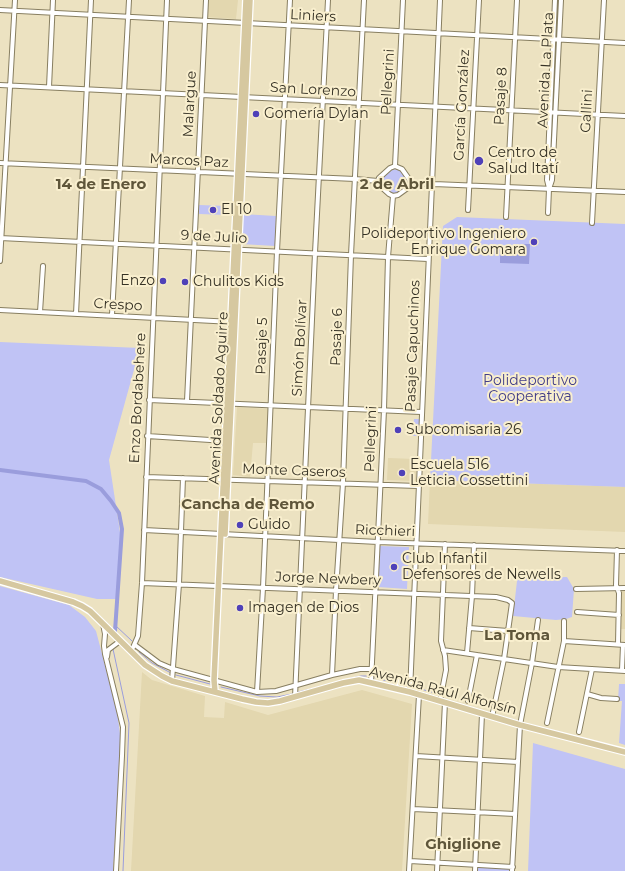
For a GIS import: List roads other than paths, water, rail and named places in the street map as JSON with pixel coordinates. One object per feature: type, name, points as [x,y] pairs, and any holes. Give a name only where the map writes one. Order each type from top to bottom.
[{"type":"main road","name":"Avenida Soldado Aguirre","points":[[215,685],[244,98],[247,23],[246,0]]},
{"type":"main road","name":"Avenida Soldado Aguirre","points":[[247,23],[250,0]]},
{"type":"main road","name":"Avenida Raúl Alfonsín","points":[[0,581],[73,602],[90,611],[131,652],[153,671],[172,681],[215,685],[256,702],[268,703],[358,680],[371,683],[397,683],[410,692],[482,714],[625,752]]},
{"type":"street","points":[[0,261],[15,0]]},
{"type":"street","points":[[49,87],[53,0]]},
{"type":"street","points":[[76,314],[90,0]]},
{"type":"street","points":[[112,315],[130,0]]},
{"type":"street","name":"Enzo Bordabehere","points":[[131,652],[138,636],[142,583],[147,436],[167,0]]},
{"type":"street","name":"Malargue","points":[[187,401],[206,0]]},
{"type":"street","name":"Pasaje 5","points":[[256,692],[263,588],[277,251],[290,0]]},
{"type":"street","name":"Simón Bolívar","points":[[295,697],[328,0]]},
{"type":"street","name":"Pasaje 6","points":[[332,675],[343,483],[350,255],[364,0]]},
{"type":"street","name":"Pellegrini","points":[[396,166],[403,0]]},
{"type":"street","name":"Pasaje Capuchinos","points":[[410,692],[440,0]]},
{"type":"street","name":"García González","points":[[468,210],[479,0]]},
{"type":"street","name":"Pasaje 8","points":[[506,217],[516,0]]},
{"type":"street","name":"Avenida La Plata","points":[[548,213],[549,189],[547,180],[555,0]]},
{"type":"street","name":"Avenida La Plata","points":[[549,189],[552,180],[561,0]]},
{"type":"street","name":"Gallini","points":[[592,222],[604,0]]},
{"type":"street","name":"Liniers","points":[[0,10],[625,44]]},
{"type":"street","name":"San Lorenzo","points":[[0,85],[625,116]]},
{"type":"street","name":"Marcos Paz","points":[[0,163],[320,177],[378,181]]},
{"type":"street","points":[[396,166],[402,169],[410,183],[409,187],[398,195],[393,196],[379,185],[378,181],[379,178],[390,168],[396,166]]},
{"type":"street","points":[[410,183],[625,192]]},
{"type":"street","name":"Pellegrini","points":[[371,683],[384,410],[388,257],[393,196]]},
{"type":"street","name":"9 de Julio","points":[[1,238],[428,259]]},
{"type":"street","points":[[40,312],[42,266]]},
{"type":"street","name":"Crespo","points":[[0,310],[233,322]]},
{"type":"street","points":[[149,400],[421,412]]},
{"type":"street","points":[[147,436],[227,441]]},
{"type":"street","name":"Monte Caseros","points":[[146,477],[418,486]]},
{"type":"street","points":[[172,681],[179,584],[183,478]]},
{"type":"street","name":"Ricchieri","points":[[144,530],[378,542],[625,550]]},
{"type":"street","points":[[436,871],[442,758],[442,701],[446,670],[442,641],[445,544]]},
{"type":"street","points":[[467,653],[472,596],[474,545]]},
{"type":"street","points":[[443,650],[558,668],[623,671],[619,593],[616,585],[617,550]]},
{"type":"street","name":"Jorge Newbery","points":[[142,583],[496,597],[508,600],[512,603],[508,631]]},
{"type":"street","points":[[576,589],[625,588]]},
{"type":"street","points":[[577,612],[619,615]]},
{"type":"street","points":[[410,861],[512,869],[520,725],[532,663],[538,620]]},
{"type":"street","points":[[547,723],[564,641],[564,621]]},
{"type":"street","points":[[102,622],[104,650],[123,727],[116,871]]},
{"type":"street","points":[[469,628],[508,631],[492,717]]},
{"type":"street","points":[[104,639],[111,636],[116,636]]},
{"type":"street","points":[[107,660],[108,650],[120,641]]},
{"type":"street","points":[[564,641],[622,644]]},
{"type":"street","points":[[135,645],[159,663],[173,669],[215,685],[256,692],[270,692],[360,669],[371,670]]},
{"type":"street","points":[[468,701],[477,655]]},
{"type":"street","points":[[578,732],[592,670]]},
{"type":"street","points":[[587,694],[601,698],[617,699]]},
{"type":"street","points":[[409,871],[420,695]]},
{"type":"street","points":[[475,871],[482,714]]},
{"type":"street","points":[[416,756],[518,762]]},
{"type":"street","points":[[413,809],[515,814]]},
{"type":"waterway","points":[[0,470],[86,481],[101,489],[111,501],[119,513],[122,529],[115,631]]},
{"type":"waterway","points":[[116,626],[132,641]]},
{"type":"waterway","points":[[113,649],[129,723],[123,871]]},
{"type":"waterway","points":[[139,652],[152,663],[171,673]]},
{"type":"waterway","points":[[176,675],[210,684]]},
{"type":"waterway","points":[[348,679],[369,676]]},
{"type":"waterway","points":[[375,678],[396,683]]},
{"type":"waterway","points":[[400,684],[407,686]]},
{"type":"waterway","points":[[221,687],[260,696],[277,697],[292,694]]},
{"type":"waterway","points":[[298,692],[320,687]]},
{"type":"waterway","points":[[413,687],[439,694]]},
{"type":"place","name":"Gomería Dylan","points":[[256,114]]},
{"type":"place","name":"Centro de Salud Itatí","points":[[479,161]]},
{"type":"place","name":"El 10","points":[[213,210]]},
{"type":"place","name":"Polideportivo Ingeniero Enrique Gomara","points":[[534,242]]},
{"type":"place","name":"Enzo","points":[[163,281]]},
{"type":"place","name":"Chulitos Kids","points":[[185,282]]},
{"type":"place","name":"Subcomisaria 26","points":[[398,430]]},
{"type":"place","name":"Escuela 516 Leticia Cossettini","points":[[402,473]]},
{"type":"place","name":"Guido","points":[[240,525]]},
{"type":"place","name":"Club Infantil Defensores de Newells","points":[[394,567]]},
{"type":"place","name":"Imagen de Dios","points":[[240,608]]},
{"type":"district","name":"14 de Enero","points":[[101,185]]},
{"type":"district","name":"2 de Abril","points":[[397,185]]},
{"type":"district","name":"Cancha de Remo","points":[[248,505]]},
{"type":"district","name":"La Toma","points":[[517,636]]},
{"type":"district","name":"Ghiglione","points":[[463,845]]},
{"type":"park label","name":"Polideportivo Cooperativa","points":[[530,390]]}]
